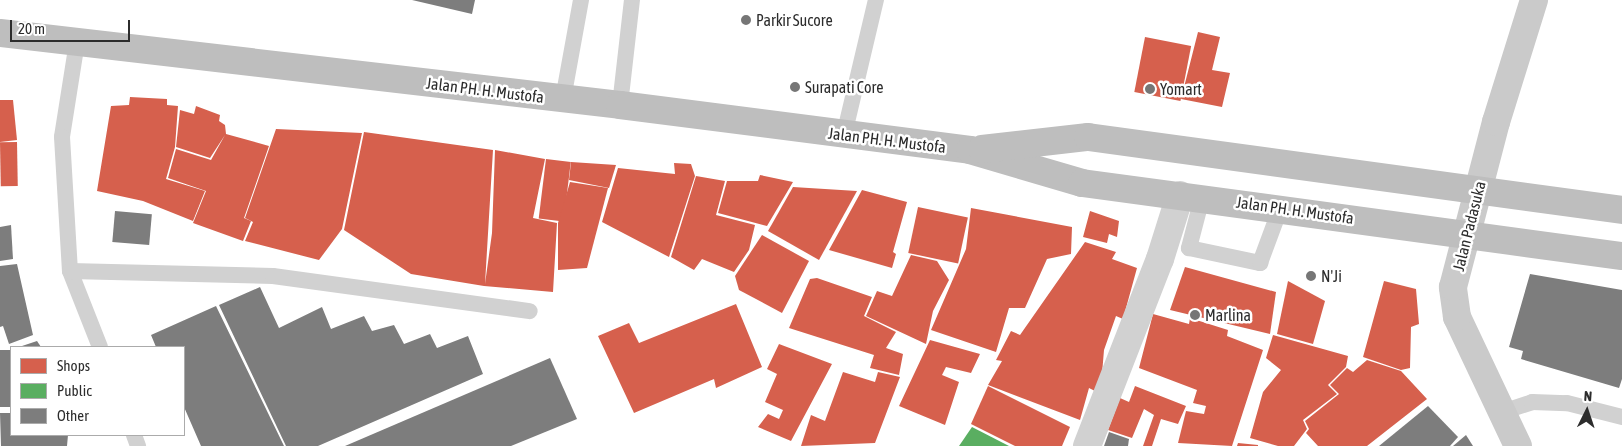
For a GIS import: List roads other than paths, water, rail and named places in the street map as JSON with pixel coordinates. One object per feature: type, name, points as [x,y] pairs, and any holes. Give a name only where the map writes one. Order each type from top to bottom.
[{"type":"highway","name":"Jalan PH. H. Mustofa","points":[[0,33],[620,105],[970,150],[1082,183],[1280,208],[1622,256]]},
{"type":"highway","name":"Jalan PH. H. Mustofa","points":[[970,150],[1088,137],[1622,210]]},
{"type":"street","name":"Jalan Padasuka","points":[[1518,446],[1457,317],[1453,288],[1465,234],[1534,0]]},
{"type":"street","points":[[1087,446],[1160,259],[1191,196]]},
{"type":"lane","points":[[563,99],[581,0]]},
{"type":"lane","points":[[620,105],[632,0]]},
{"type":"lane","points":[[844,135],[876,0]]},
{"type":"lane","points":[[77,42],[62,137],[70,271],[100,346]]},
{"type":"lane","points":[[1191,196],[1189,248],[1260,263],[1280,208]]},
{"type":"lane","points":[[70,271],[273,276],[530,311]]},
{"type":"lane","points":[[1502,412],[1532,402],[1568,403],[1622,417]]},
{"type":"place","name":"Parkir Sucore","points":[[746,20]]},
{"type":"place","name":"Surapati Core","points":[[795,87]]},
{"type":"place","name":"Yomart","points":[[1150,89]]},
{"type":"place","name":"N'Ji","points":[[1311,276]]},
{"type":"place","name":"Marlina","points":[[1195,315]]}]
